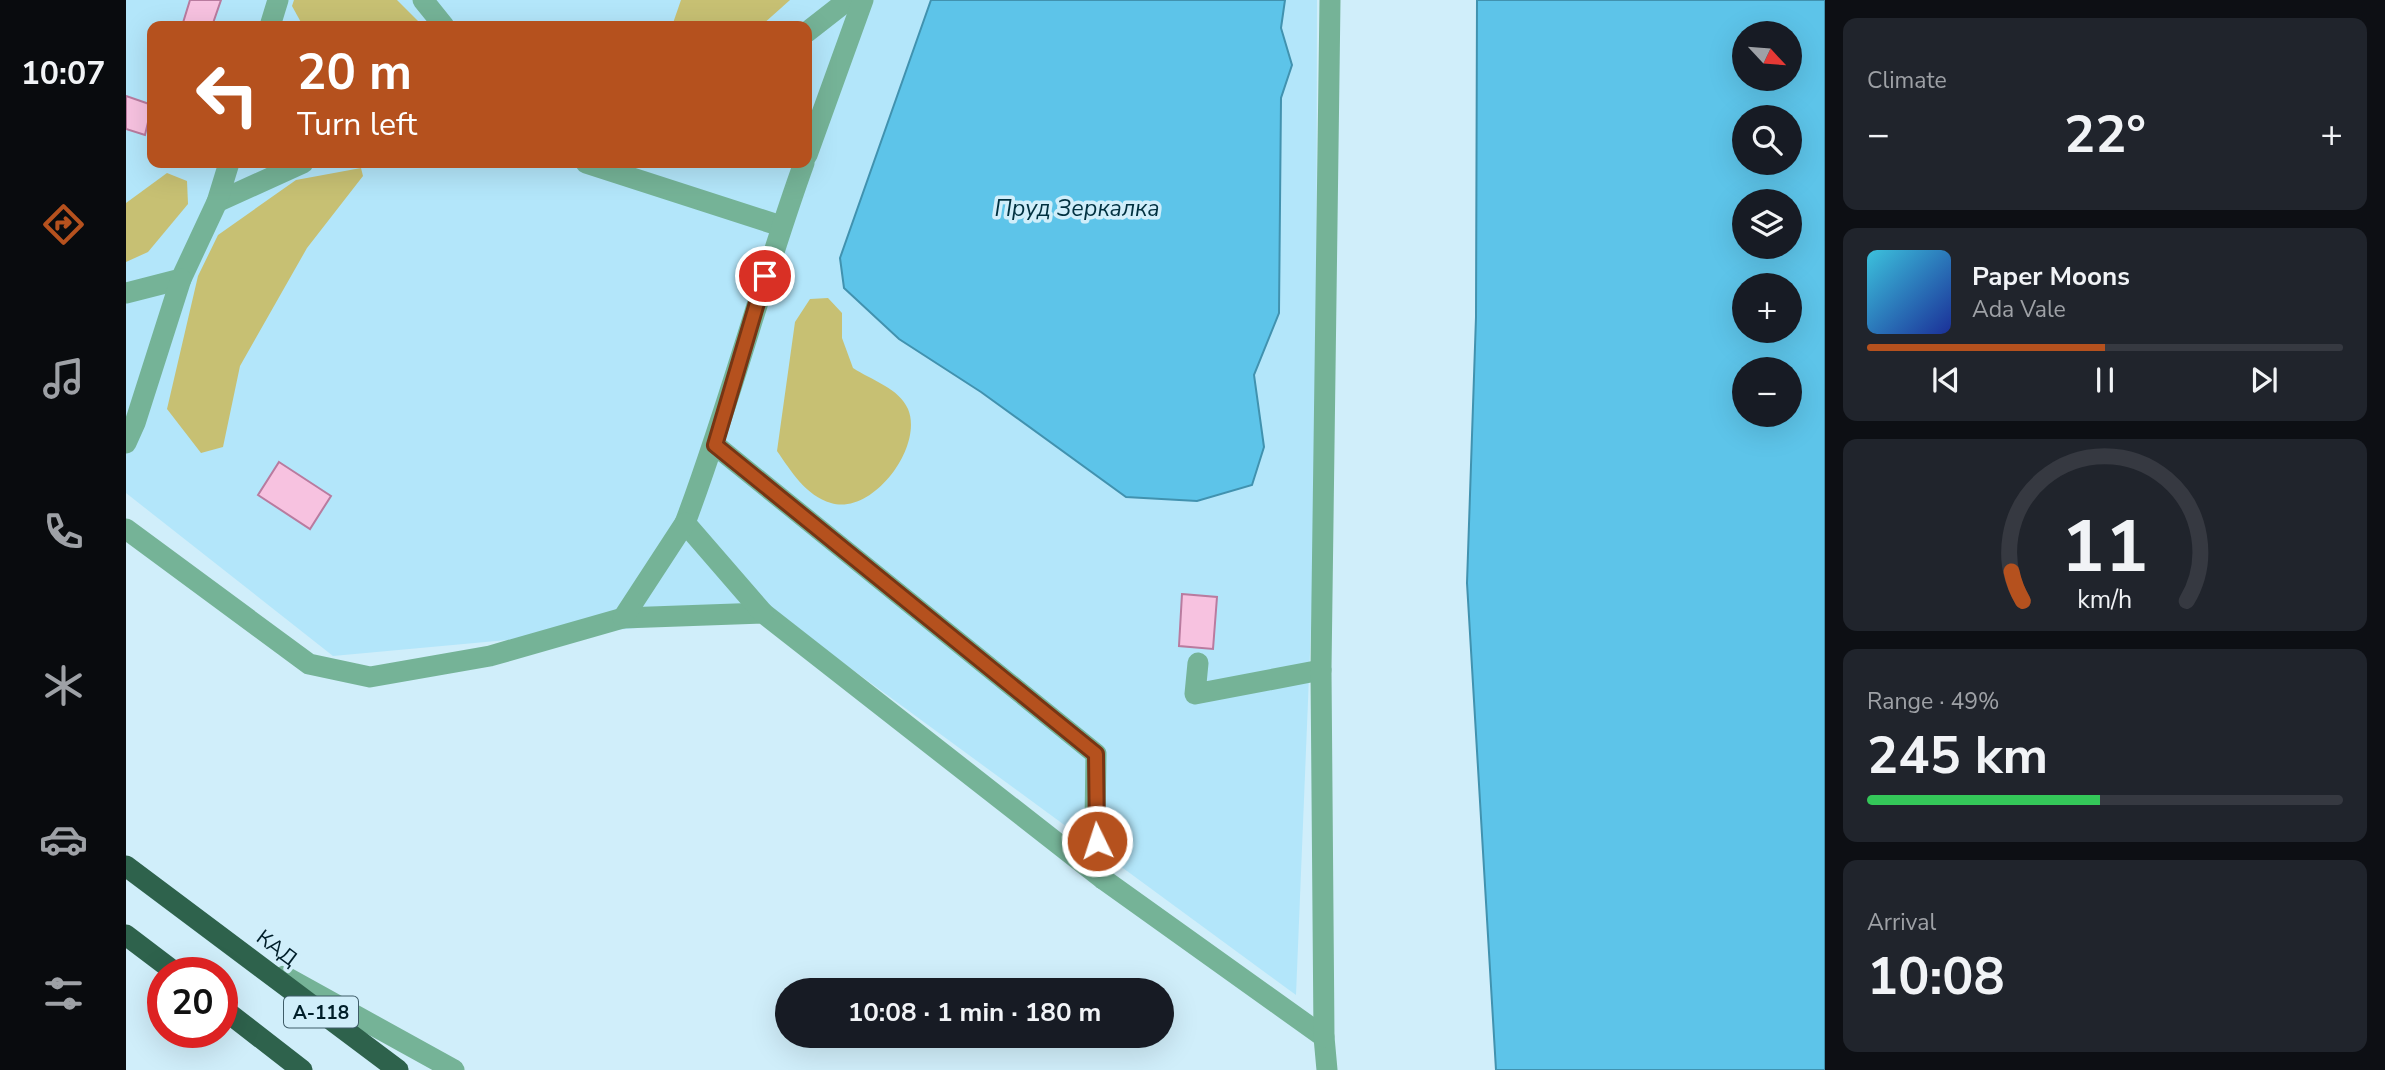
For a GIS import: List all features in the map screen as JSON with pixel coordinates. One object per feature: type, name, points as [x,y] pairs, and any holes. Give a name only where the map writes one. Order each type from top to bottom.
[{"type":"highway","name":"КАД","points":[[126,866],[398,1070]]},
{"type":"highway","points":[[126,935],[152,957]]},
{"type":"highway","name":"А-118","points":[[238,1020],[302,1070]]},
{"type":"street","points":[[272,21],[278,0]]},
{"type":"street","points":[[423,0],[440,21]]},
{"type":"street","points":[[812,29],[848,0]]},
{"type":"street","points":[[812,141],[863,0]]},
{"type":"street","points":[[1327,1070],[1324,1037],[1321,670],[1330,0]]},
{"type":"street","points":[[126,443],[181,279],[217,202],[227,168]]},
{"type":"street","points":[[217,202],[292,168]]},
{"type":"street","points":[[623,618],[685,523],[715,445],[781,226],[802,168]]},
{"type":"street","points":[[631,169],[781,226]]},
{"type":"street","points":[[126,293],[181,279]]},
{"type":"street","points":[[715,445],[1096,754],[1095,822],[1103,879]]},
{"type":"street","points":[[685,523],[763,613],[1103,879],[1324,1037]]},
{"type":"street","points":[[126,529],[309,664],[370,677],[490,656],[623,618],[763,613]]},
{"type":"street","points":[[1198,663],[1195,694],[1321,670]]},
{"type":"street","points":[[244,954],[454,1070]]},
{"type":"shaded area","points":[[126,0],[1317,0],[1316,506],[1296,995],[778,615],[333,656],[126,493]]},
{"type":"shaded area","points":[[294,0],[397,0],[418,21],[300,21],[292,6]]},
{"type":"shaded area","points":[[681,0],[790,0],[767,21],[674,21]]},
{"type":"shaded area","points":[[361,168],[363,176],[307,248],[240,366],[223,447],[201,453],[167,409],[198,276],[218,235],[296,180]]},
{"type":"shaded area","points":[[167,173],[187,181],[188,204],[148,252],[126,262],[126,203]]},
{"type":"shaded area","points":[[828,298],[842,313],[842,338],[853,368],[898,395],[908,409],[911,424],[908,442],[891,475],[878,489],[863,499],[847,504],[831,503],[814,495],[800,482],[777,451],[795,322],[810,299]]},
{"type":"water","name":"Пруд Зеркалка","points":[[931,0],[1285,0],[1281,28],[1292,65],[1281,98],[1279,313],[1254,375],[1264,447],[1252,485],[1197,501],[1126,497],[981,392],[899,339],[844,288],[840,258]]},
{"type":"water","points":[[1477,0],[1825,0],[1825,1070],[1496,1070],[1467,583],[1476,317]]},
{"type":"building","points":[[190,0],[221,0],[214,21],[184,21]]},
{"type":"building","points":[[126,96],[147,103],[145,135],[126,129]]},
{"type":"building","points":[[279,462],[331,496],[310,529],[258,495]]},
{"type":"building","points":[[1182,594],[1217,597],[1213,649],[1179,646]]},
{"type":"route","points":[[765,276],[715,445],[789,508],[1096,754],[1097,841]]}]
